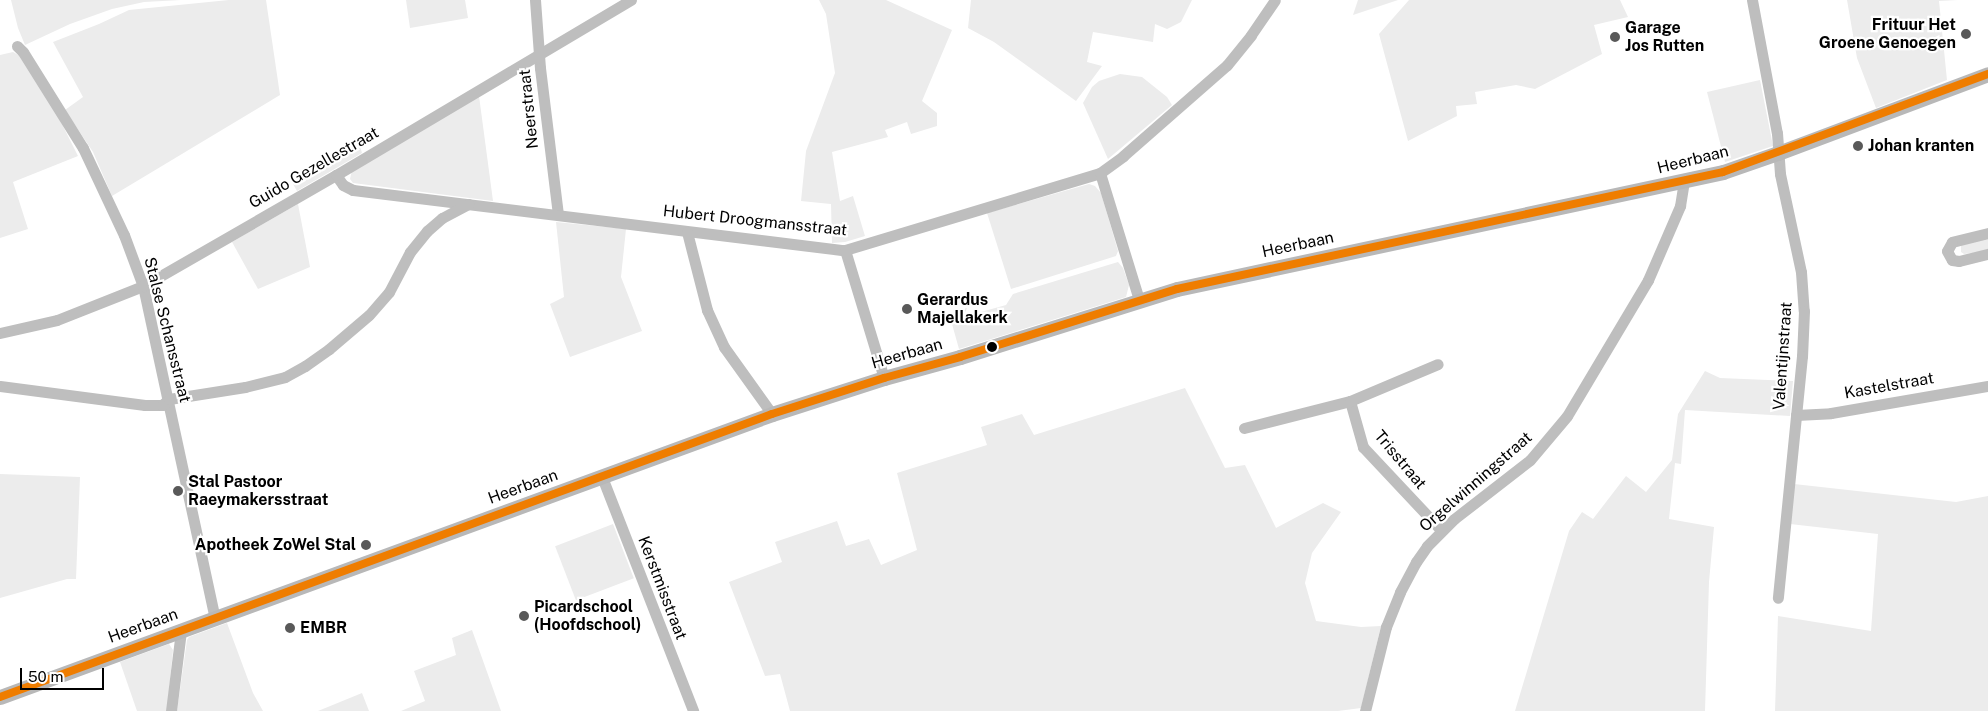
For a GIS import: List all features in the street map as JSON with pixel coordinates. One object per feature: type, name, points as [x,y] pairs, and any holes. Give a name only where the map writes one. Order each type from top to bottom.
[{"type":"street","name":"Neerstraat","points":[[535,0],[540,68],[558,214]]},
{"type":"street","name":"Guido Gezellestraat","points":[[0,333],[57,320],[143,286],[336,175],[631,0]]},
{"type":"street","name":"Hubert Droogmansstraat","points":[[336,175],[343,185],[353,190],[845,250],[1100,173],[1123,156],[1227,64],[1252,35],[1275,0]]},
{"type":"street","name":"Valentijnstraat","points":[[1752,0],[1777,133],[1780,174],[1797,249],[1803,291],[1804,333],[1778,598]]},
{"type":"street","name":"Stalse Schansstraat","points":[[17,46],[23,52],[83,148],[124,235],[143,286],[215,618]]},
{"type":"street","name":"Heerbaan","points":[[0,697],[772,414],[884,378],[960,357],[1139,300],[1205,283],[1723,172],[1988,74]]},
{"type":"street","points":[[1100,173],[1139,300]]},
{"type":"street","name":"Orgelwinningstraat","points":[[1365,711],[1384,634],[1396,601],[1416,562],[1442,531],[1472,504],[1530,460],[1567,416],[1648,280],[1680,206],[1684,181]]},
{"type":"street","points":[[0,386],[145,405],[162,405],[169,399],[245,387],[285,377],[305,366],[369,315],[389,292],[410,252],[427,231],[442,218],[468,204]]},
{"type":"street","points":[[687,232],[707,310],[724,347],[772,414]]},
{"type":"street","points":[[1988,233],[1952,242],[1947,251],[1952,260],[1959,261],[1988,254]]},
{"type":"street","points":[[845,250],[884,378]]},
{"type":"street","points":[[1244,428],[1350,401],[1438,364]]},
{"type":"street","name":"Kastelstraat","points":[[1796,415],[1831,413],[1988,386]]},
{"type":"street","name":"Trisstraat","points":[[1350,401],[1363,447],[1442,531]]},
{"type":"street","name":"Kerstmisstraat","points":[[602,477],[693,711]]},
{"type":"street","points":[[172,711],[181,631]]},
{"type":"shaded area","points":[[11,0],[181,0],[144,2],[112,9],[70,24],[25,45],[18,28]]},
{"type":"shaded area","points":[[229,0],[266,0],[280,95],[112,196],[93,152],[65,110],[83,97],[53,42],[129,10]]},
{"type":"shaded area","points":[[406,0],[465,0],[468,18],[410,28]]},
{"type":"shaded area","points":[[819,0],[886,0],[952,30],[922,101],[937,113],[937,126],[911,134],[907,122],[885,130],[888,137],[832,152],[840,201],[853,196],[865,236],[845,242],[832,243],[831,204],[801,201],[806,151],[835,73],[826,14]]},
{"type":"shaded area","points":[[971,0],[1192,0],[1181,22],[1167,29],[1155,24],[1153,42],[1093,32],[1087,62],[1102,66],[1076,101],[994,42],[968,28]]},
{"type":"shaded area","points":[[1358,0],[1398,0],[1353,15]]},
{"type":"shaded area","points":[[1409,0],[1620,0],[1628,17],[1594,25],[1602,54],[1535,89],[1516,85],[1475,92],[1477,104],[1456,106],[1457,116],[1408,141],[1379,34]]},
{"type":"shaded area","points":[[1847,0],[1958,0],[1939,1],[1947,80],[1876,108],[1857,58]]},
{"type":"shaded area","points":[[13,52],[20,56],[59,118],[78,156],[13,182],[28,229],[0,238],[0,55]]},
{"type":"shaded area","points":[[1120,74],[1142,77],[1167,97],[1172,105],[1108,159],[1083,103],[1092,87],[1099,81]]},
{"type":"shaded area","points":[[1760,80],[1773,146],[1725,162],[1707,92]]},
{"type":"shaded area","points":[[479,96],[493,201],[353,183],[350,179],[352,170]]},
{"type":"shaded area","points":[[360,146],[362,153],[297,191],[293,184]]},
{"type":"shaded area","points":[[1089,184],[1095,186],[1101,193],[1118,251],[1116,256],[1011,289],[987,213]]},
{"type":"shaded area","points":[[298,204],[310,267],[258,289],[232,242]]},
{"type":"shaded area","points":[[556,222],[626,229],[621,277],[642,331],[570,357],[550,304],[564,297]]},
{"type":"shaded area","points":[[1988,236],[1988,251],[1964,254],[1961,252],[1961,245]]},
{"type":"shaded area","points":[[1118,262],[1123,268],[1129,285],[1126,297],[959,349],[952,324],[959,310],[967,308],[963,317],[1006,305],[1013,294]]},
{"type":"shaded area","points":[[1705,371],[1720,378],[1793,381],[1790,416],[1685,410],[1681,464],[1675,463],[1669,519],[1714,527],[1709,582],[1705,711],[1515,711],[1569,531],[1582,512],[1593,519],[1626,476],[1646,492],[1672,460],[1678,414]]},
{"type":"shaded area","points":[[1185,388],[1225,468],[1245,465],[1276,528],[1323,503],[1341,512],[1312,553],[1305,583],[1316,621],[1361,627],[1381,626],[1361,708],[1338,711],[790,711],[780,674],[765,676],[729,582],[782,562],[775,542],[837,521],[846,546],[869,539],[881,565],[917,550],[897,473],[987,445],[981,427],[1022,414],[1034,435]]},
{"type":"shaded area","points":[[0,474],[80,477],[76,579],[67,579],[0,598]]},
{"type":"shaded area","points":[[1794,484],[1956,502],[1988,496],[1988,711],[1775,711],[1778,616],[1871,631],[1878,534],[1790,524]]},
{"type":"shaded area","points":[[613,524],[634,578],[576,600],[555,546]]},
{"type":"shaded area","points":[[227,623],[253,693],[263,711],[177,711],[187,640],[189,637]]},
{"type":"shaded area","points":[[472,630],[501,711],[401,711],[425,701],[414,671],[456,655],[452,638]]},
{"type":"shaded area","points":[[169,644],[173,650],[167,711],[137,711],[120,662]]},
{"type":"shaded area","points":[[362,693],[369,711],[318,711]]},
{"type":"transit line","points":[[0,697],[772,414],[884,378],[960,357],[1177,289],[1723,172],[1988,74]]},
{"type":"place","name":"Frituur Het Groene Genoegen","points":[[1966,34]]},
{"type":"place","name":"Garage Jos Rutten","points":[[1615,37]]},
{"type":"place","name":"Johan kranten","points":[[1858,146]]},
{"type":"place","name":"Gerardus Majellakerk","points":[[907,309]]},
{"type":"place","name":"Stal Pastoor Raeymakersstraat","points":[[178,491]]},
{"type":"place","name":"Apotheek ZoWel Stal","points":[[366,545]]},
{"type":"place","name":"Picardschool (Hoofdschool)","points":[[524,616]]},
{"type":"place","name":"EMBR","points":[[290,628]]}]
